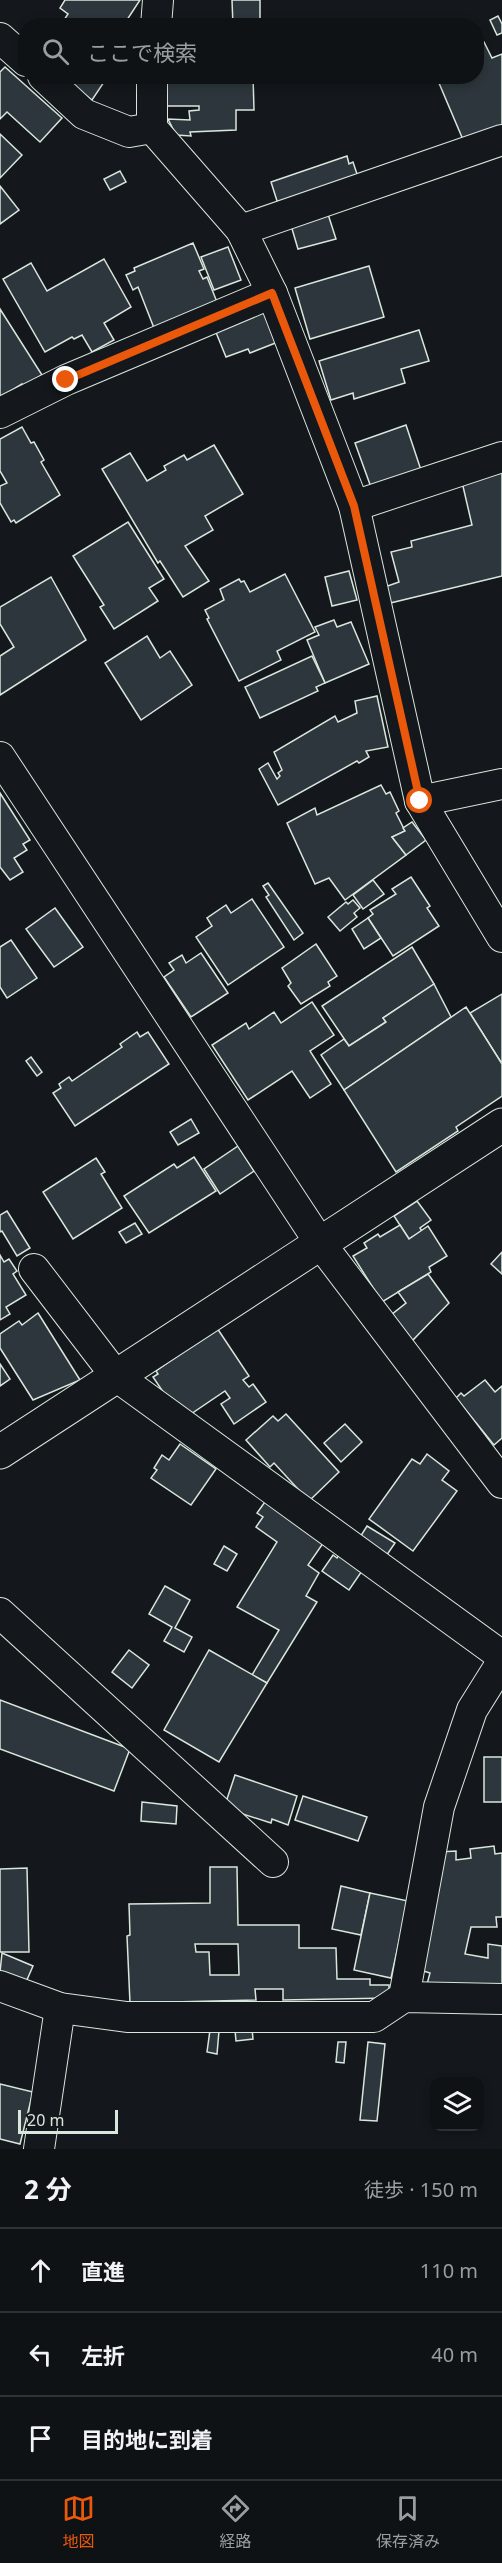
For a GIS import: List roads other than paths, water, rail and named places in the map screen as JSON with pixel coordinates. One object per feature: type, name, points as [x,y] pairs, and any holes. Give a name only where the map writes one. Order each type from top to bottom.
[{"type":"street","points":[[157,18],[158,0]]},
{"type":"street","points":[[0,38],[18,54]]},
{"type":"street","points":[[52,84],[84,114],[129,132],[152,128]]},
{"type":"street","points":[[152,84],[152,128],[241,230],[272,293],[354,506],[420,801],[502,938]]},
{"type":"street","points":[[241,230],[502,140]]},
{"type":"street","points":[[0,413],[66,380],[272,293]]},
{"type":"street","points":[[354,506],[502,457]]},
{"type":"street","points":[[0,758],[320,1244],[502,1483]]},
{"type":"street","points":[[420,801],[502,784]]},
{"type":"street","points":[[0,1452],[502,1125]]},
{"type":"street","points":[[34,1269],[116,1376],[502,1656]]},
{"type":"street","points":[[0,1613],[273,1862]]},
{"type":"street","points":[[404,1997],[439,1807],[472,1710],[502,1662]]},
{"type":"street","points":[[0,1986],[60,2007],[127,2018],[374,2017],[404,1997],[502,1999]]},
{"type":"street","points":[[39,2149],[60,2007]]}]
